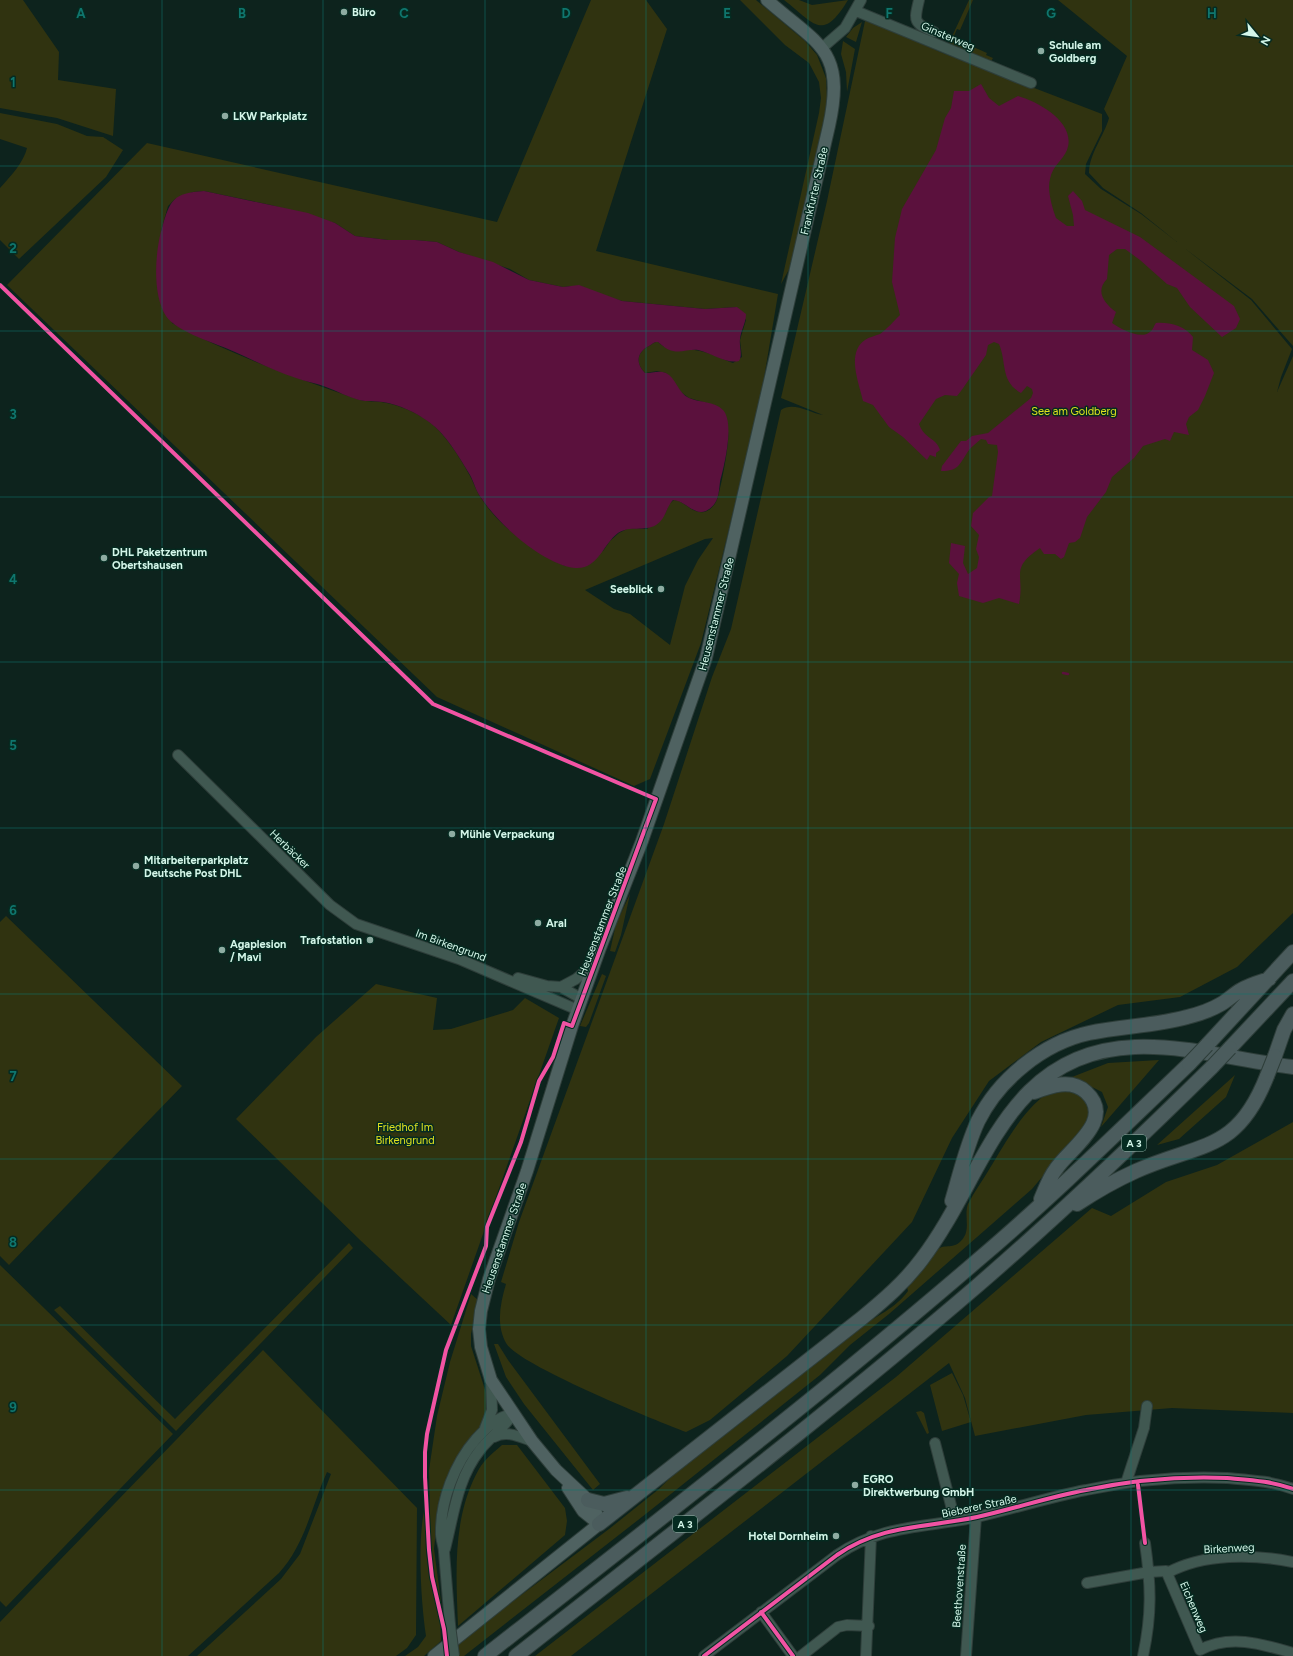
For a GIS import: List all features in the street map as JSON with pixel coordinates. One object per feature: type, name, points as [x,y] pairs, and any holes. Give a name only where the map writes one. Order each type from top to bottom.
[{"type":"highway","name":"A 3","points":[[485,1656],[728,1466],[873,1349],[1036,1208],[1189,1064],[1293,952]]},
{"type":"highway","points":[[947,1221],[963,1158],[979,1120],[996,1093],[1026,1063],[1062,1042],[1087,1034],[1170,1022],[1203,1012],[1221,1004],[1242,990],[1269,979]]},
{"type":"highway","name":"A 3","points":[[516,1656],[739,1482],[892,1358],[1054,1218],[1212,1067],[1293,981]]},
{"type":"highway","points":[[1054,1218],[1135,1172],[1202,1148],[1222,1138],[1247,1116],[1260,1095],[1284,1030],[1293,1014]]},
{"type":"highway","points":[[599,1524],[884,1300],[922,1259],[947,1221],[1007,1115],[1026,1094],[1045,1078],[1067,1064],[1098,1052],[1144,1046],[1180,1049],[1293,1067]]},
{"type":"highway","points":[[1026,1094],[1054,1085],[1073,1085],[1088,1094],[1095,1108],[1092,1127],[1056,1170],[1036,1208]]},
{"type":"highway","points":[[586,1506],[604,1504],[633,1496]]},
{"type":"main road","points":[[767,0],[822,48]]},
{"type":"main road","name":"Frankfurter Straße","points":[[768,396],[834,105],[834,75],[822,48]]},
{"type":"main road","name":"Heusenstammer Straße","points":[[599,1524],[595,1509],[586,1506],[532,1441],[491,1380],[481,1348],[479,1324],[483,1299],[527,1170],[578,1010],[642,841],[706,658],[768,396]]},
{"type":"main road","points":[[579,1539],[584,1524],[586,1506]]},
{"type":"main road","points":[[434,1656],[599,1524]]},
{"type":"street","points":[[822,48],[845,28],[861,0]]},
{"type":"street","points":[[919,0],[915,16],[916,22],[920,26],[934,32]]},
{"type":"street","name":"Ginsterweg","points":[[856,11],[1031,84]]},
{"type":"street","name":"Herbäcker","points":[[178,755],[330,905],[356,924],[399,939]]},
{"type":"street","name":"Im Birkengrund","points":[[399,939],[495,974],[578,1010]]},
{"type":"street","points":[[561,987],[576,979],[595,963]]},
{"type":"street","name":"Im Birkengrund","points":[[495,974],[506,973],[530,982],[561,987],[582,999]]},
{"type":"street","points":[[454,1656],[444,1550],[441,1535],[442,1521],[454,1475],[466,1452],[488,1424],[492,1410],[491,1380]]},
{"type":"street","points":[[1126,1483],[1144,1428],[1147,1406]]},
{"type":"street","points":[[483,1431],[504,1415],[514,1414]]},
{"type":"street","points":[[444,1550],[456,1500],[470,1464],[488,1441],[508,1422],[514,1414]]},
{"type":"street","points":[[488,1441],[504,1434],[532,1441]]},
{"type":"street","name":"Bieberer Straße","points":[[935,1443],[956,1521]]},
{"type":"street","name":"Bieberer Straße","points":[[704,1656],[838,1555],[871,1536],[888,1531],[976,1518],[1084,1490],[1168,1478],[1202,1477],[1267,1482],[1293,1488]]},
{"type":"street","name":"Beethovenstraße","points":[[966,1656],[976,1518]]},
{"type":"street","points":[[866,1656],[871,1536]]},
{"type":"street","points":[[1143,1656],[1151,1610],[1149,1572],[1145,1543]]},
{"type":"street","name":"Birkenweg","points":[[1167,1573],[1185,1565],[1222,1558],[1260,1558],[1293,1562]]},
{"type":"street","points":[[1088,1583],[1149,1572],[1166,1571],[1167,1573]]},
{"type":"street","name":"Eichenweg","points":[[1167,1573],[1200,1650],[1214,1644],[1229,1641],[1253,1643],[1293,1653]]},
{"type":"street","points":[[761,1612],[793,1656]]},
{"type":"street","points":[[801,1656],[838,1627],[847,1625],[868,1626]]},
{"type":"green space","points":[[0,0],[23,0],[59,52],[58,80],[116,89],[113,136],[57,118],[0,108]]},
{"type":"green space","points":[[591,0],[646,0],[667,29],[596,251],[778,294],[760,402],[701,643],[650,779],[634,786],[437,697],[7,285],[147,143],[497,222]],"holes":[[[204,191],[271,205],[335,223],[355,236],[388,240],[437,242],[459,252],[510,269],[529,280],[563,287],[572,286],[622,301],[705,309],[737,307],[746,320],[740,340],[742,357],[733,363],[700,351],[674,351],[664,347],[658,342],[645,348],[639,358],[640,365],[645,373],[657,371],[666,373],[681,392],[689,398],[714,405],[724,422],[728,432],[728,446],[716,502],[709,510],[700,512],[674,500],[669,504],[665,514],[647,529],[629,528],[619,533],[610,541],[603,551],[565,566],[541,553],[518,537],[489,509],[479,495],[452,446],[440,432],[423,417],[412,411],[394,405],[360,400],[286,374],[194,335],[172,323],[161,231],[168,206],[175,199],[193,192]],[[713,538],[698,560],[685,586],[670,645],[630,614],[614,609],[585,590],[705,539]]]},
{"type":"green space","points":[[740,0],[756,0],[805,41],[817,55],[826,78],[827,98],[825,114],[792,264],[781,284],[819,113],[821,98],[819,82],[809,63],[785,45]]},
{"type":"green space","points":[[784,0],[799,0],[812,5],[848,0],[831,21],[824,25],[818,25],[803,16]]},
{"type":"green space","points":[[969,0],[973,0],[960,30],[957,29],[953,38],[987,53],[986,55],[993,58],[990,63],[948,45]]},
{"type":"green space","points":[[1058,0],[1293,0],[1293,346],[1252,299],[1183,247],[1251,300],[1292,349],[1277,392],[1293,356],[1293,913],[1237,967],[1180,997],[1118,1005],[1041,1042],[989,1081],[952,1138],[912,1222],[787,1356],[710,1420],[686,1432],[590,1392],[535,1365],[516,1353],[506,1343],[501,1329],[500,1314],[506,1284],[501,1282],[519,1222],[664,824],[712,677],[731,629],[781,410],[796,407],[823,415],[781,398],[827,201],[865,21],[872,22],[940,52],[1102,114],[1102,131],[1086,164],[1085,174],[1101,189],[1141,214],[1177,242],[1141,213],[1103,188],[1089,173],[1091,159],[1109,118],[1104,109],[1127,56]]},
{"type":"green space","points":[[862,22],[856,42],[846,37],[853,28]]},
{"type":"green space","points":[[843,41],[855,49],[847,92],[846,72],[841,54]]},
{"type":"green space","points":[[0,113],[57,124],[87,136],[103,137],[123,150],[106,177],[19,259],[0,240],[0,188],[20,164],[27,148],[0,139]]},
{"type":"green space","points":[[630,894],[621,935],[615,952],[610,951],[616,924]]},
{"type":"green space","points":[[6,916],[182,1086],[9,1265],[0,1256],[0,922]]},
{"type":"green space","points":[[602,974],[606,976],[589,1023],[586,1027],[580,1026]]},
{"type":"green space","name":"Friedhof Im Birkengrund","points":[[376,984],[437,998],[433,1030],[451,1029],[513,1010],[525,998],[559,1018],[451,1325],[360,1240],[236,1119],[316,1037]]},
{"type":"green space","points":[[1159,1060],[1101,1127],[1108,1107],[1102,1092],[1072,1077],[1108,1063]]},
{"type":"green space","points":[[1235,1075],[1226,1097],[1179,1139],[1157,1145]]},
{"type":"green space","points":[[1061,1088],[1082,1094],[1090,1109],[1089,1121],[1032,1189],[889,1314],[850,1345],[820,1375],[647,1513],[464,1656],[446,1656],[467,1636],[609,1529],[659,1489],[676,1472],[743,1421],[758,1407],[821,1357],[866,1323],[897,1303],[908,1291],[907,1287],[934,1252],[941,1247],[954,1245],[961,1241],[967,1229],[968,1204],[1011,1134],[1029,1110],[1039,1100],[1050,1092]]},
{"type":"green space","points":[[1293,1122],[1293,1413],[1172,1408],[1086,1415],[975,1436],[965,1398],[949,1363],[571,1656],[535,1656],[896,1377],[1092,1208],[1111,1216],[1166,1182],[1217,1165]]},
{"type":"green space","points":[[349,1243],[353,1248],[176,1431],[54,1310],[60,1306],[175,1419]]},
{"type":"green space","points":[[0,1265],[173,1434],[6,1607],[0,1601]]},
{"type":"green space","points":[[471,1294],[478,1300],[471,1334],[471,1346],[489,1402],[483,1424],[472,1436],[458,1457],[437,1520],[434,1549],[443,1617],[431,1559],[429,1470],[437,1416],[450,1362]]},
{"type":"green space","points":[[494,1344],[498,1344],[508,1360],[600,1484],[593,1490],[524,1404],[506,1377]]},
{"type":"green space","points":[[263,1350],[417,1508],[416,1635],[407,1648],[396,1656],[197,1656],[281,1579],[300,1554],[331,1474],[327,1472],[302,1537],[296,1549],[279,1573],[188,1656],[0,1656],[0,1622]]},
{"type":"green space","points":[[952,1373],[963,1395],[971,1422],[942,1431],[930,1385]]},
{"type":"green space","points":[[921,1411],[924,1413],[929,1433],[927,1434],[916,1412]]},
{"type":"green space","points":[[502,1445],[517,1445],[565,1508],[567,1521],[565,1535],[458,1626],[458,1546],[464,1506],[470,1487],[479,1469],[486,1459]]},
{"type":"green space","points":[[425,1507],[426,1550],[429,1576],[440,1617],[441,1641],[424,1656],[405,1656],[418,1647],[426,1636],[421,1589],[420,1553]]},
{"type":"shaded area","name":"See am Goldberg","points":[[981,84],[989,98],[999,106],[1018,96],[1027,99],[1054,115],[1067,131],[1069,140],[1067,150],[1053,170],[1049,183],[1050,198],[1056,218],[1067,226],[1074,226],[1068,196],[1073,191],[1082,201],[1085,210],[1140,237],[1234,306],[1240,319],[1236,328],[1222,337],[1190,307],[1177,288],[1167,284],[1125,249],[1117,249],[1109,255],[1107,279],[1103,283],[1101,292],[1102,297],[1108,305],[1116,312],[1112,323],[1132,333],[1142,335],[1147,334],[1152,330],[1156,323],[1166,323],[1181,327],[1193,337],[1192,350],[1208,360],[1214,373],[1198,410],[1189,417],[1186,424],[1189,435],[1174,432],[1170,441],[1165,439],[1143,446],[1134,458],[1112,477],[1106,492],[1087,517],[1080,538],[1075,542],[1069,543],[1064,557],[1061,559],[1055,554],[1044,554],[1040,548],[1024,561],[1020,573],[1019,604],[999,598],[983,603],[959,596],[957,583],[959,574],[949,563],[951,543],[965,546],[963,563],[968,574],[977,568],[979,557],[976,549],[979,535],[971,526],[973,513],[989,497],[992,496],[998,452],[997,445],[988,444],[986,440],[981,439],[970,449],[956,468],[941,471],[942,466],[961,441],[966,441],[972,436],[988,433],[1031,398],[1033,393],[1032,389],[1027,386],[1021,393],[1014,388],[1007,377],[999,344],[994,342],[988,345],[986,355],[957,396],[945,395],[936,399],[919,424],[924,433],[936,443],[940,450],[936,453],[936,457],[930,455],[927,460],[903,437],[889,427],[873,405],[863,401],[855,369],[856,352],[859,346],[870,337],[880,334],[900,315],[892,282],[895,238],[902,209],[936,150],[945,118],[951,108],[954,91],[969,91]]},
{"type":"shaded area","points":[[204,191],[308,213],[335,223],[355,236],[388,240],[437,242],[459,252],[493,262],[529,280],[563,287],[579,285],[622,301],[705,309],[737,307],[746,314],[740,339],[741,356],[739,361],[734,362],[724,360],[698,350],[679,352],[673,351],[667,349],[658,342],[645,348],[639,358],[640,365],[645,373],[666,373],[672,378],[685,396],[693,400],[715,405],[723,410],[728,425],[728,445],[718,496],[715,503],[706,511],[698,512],[678,501],[673,500],[662,520],[656,525],[647,528],[627,529],[618,533],[595,561],[583,568],[563,565],[549,559],[523,542],[499,520],[480,496],[470,475],[452,446],[435,427],[424,418],[407,409],[395,405],[383,402],[359,400],[323,386],[288,375],[198,337],[171,322],[166,316],[158,297],[156,273],[156,260],[165,218],[174,200],[179,196]]},
{"type":"waterway","points":[[1063,673],[1068,674]]},
{"type":"cycle path","points":[[0,285],[433,704],[656,799],[572,1026],[564,1023],[553,1057],[539,1081],[521,1142],[487,1227],[486,1246],[446,1350],[427,1434],[425,1477],[432,1577],[444,1629],[447,1656]]},
{"type":"cycle path","points":[[704,1656],[837,1555],[854,1545],[888,1532],[905,1528],[958,1521],[1072,1493],[1139,1481],[1174,1478],[1227,1478],[1252,1480],[1285,1486],[1293,1489]]},
{"type":"cycle path","points":[[1138,1485],[1145,1543]]},
{"type":"cycle path","points":[[761,1612],[793,1656]]},
{"type":"place","name":"Büro","points":[[344,12]]},
{"type":"place","name":"Schule am Goldberg","points":[[1041,51]]},
{"type":"place","name":"LKW Parkplatz","points":[[225,116]]},
{"type":"place","name":"DHL Paketzentrum Obertshausen","points":[[104,558]]},
{"type":"place","name":"Seeblick","points":[[661,589]]},
{"type":"place","name":"Mühle Verpackung","points":[[452,834]]},
{"type":"place","name":"Mitarbeiterparkplatz Deutsche Post DHL","points":[[136,866]]},
{"type":"place","name":"Aral","points":[[538,923]]},
{"type":"place","name":"Trafostation","points":[[370,940]]},
{"type":"place","name":"Agaplesion / Mavi","points":[[222,950]]},
{"type":"place","name":"EGRO Direktwerbung GmbH","points":[[855,1485]]},
{"type":"place","name":"Hotel Dornheim","points":[[836,1536]]}]
